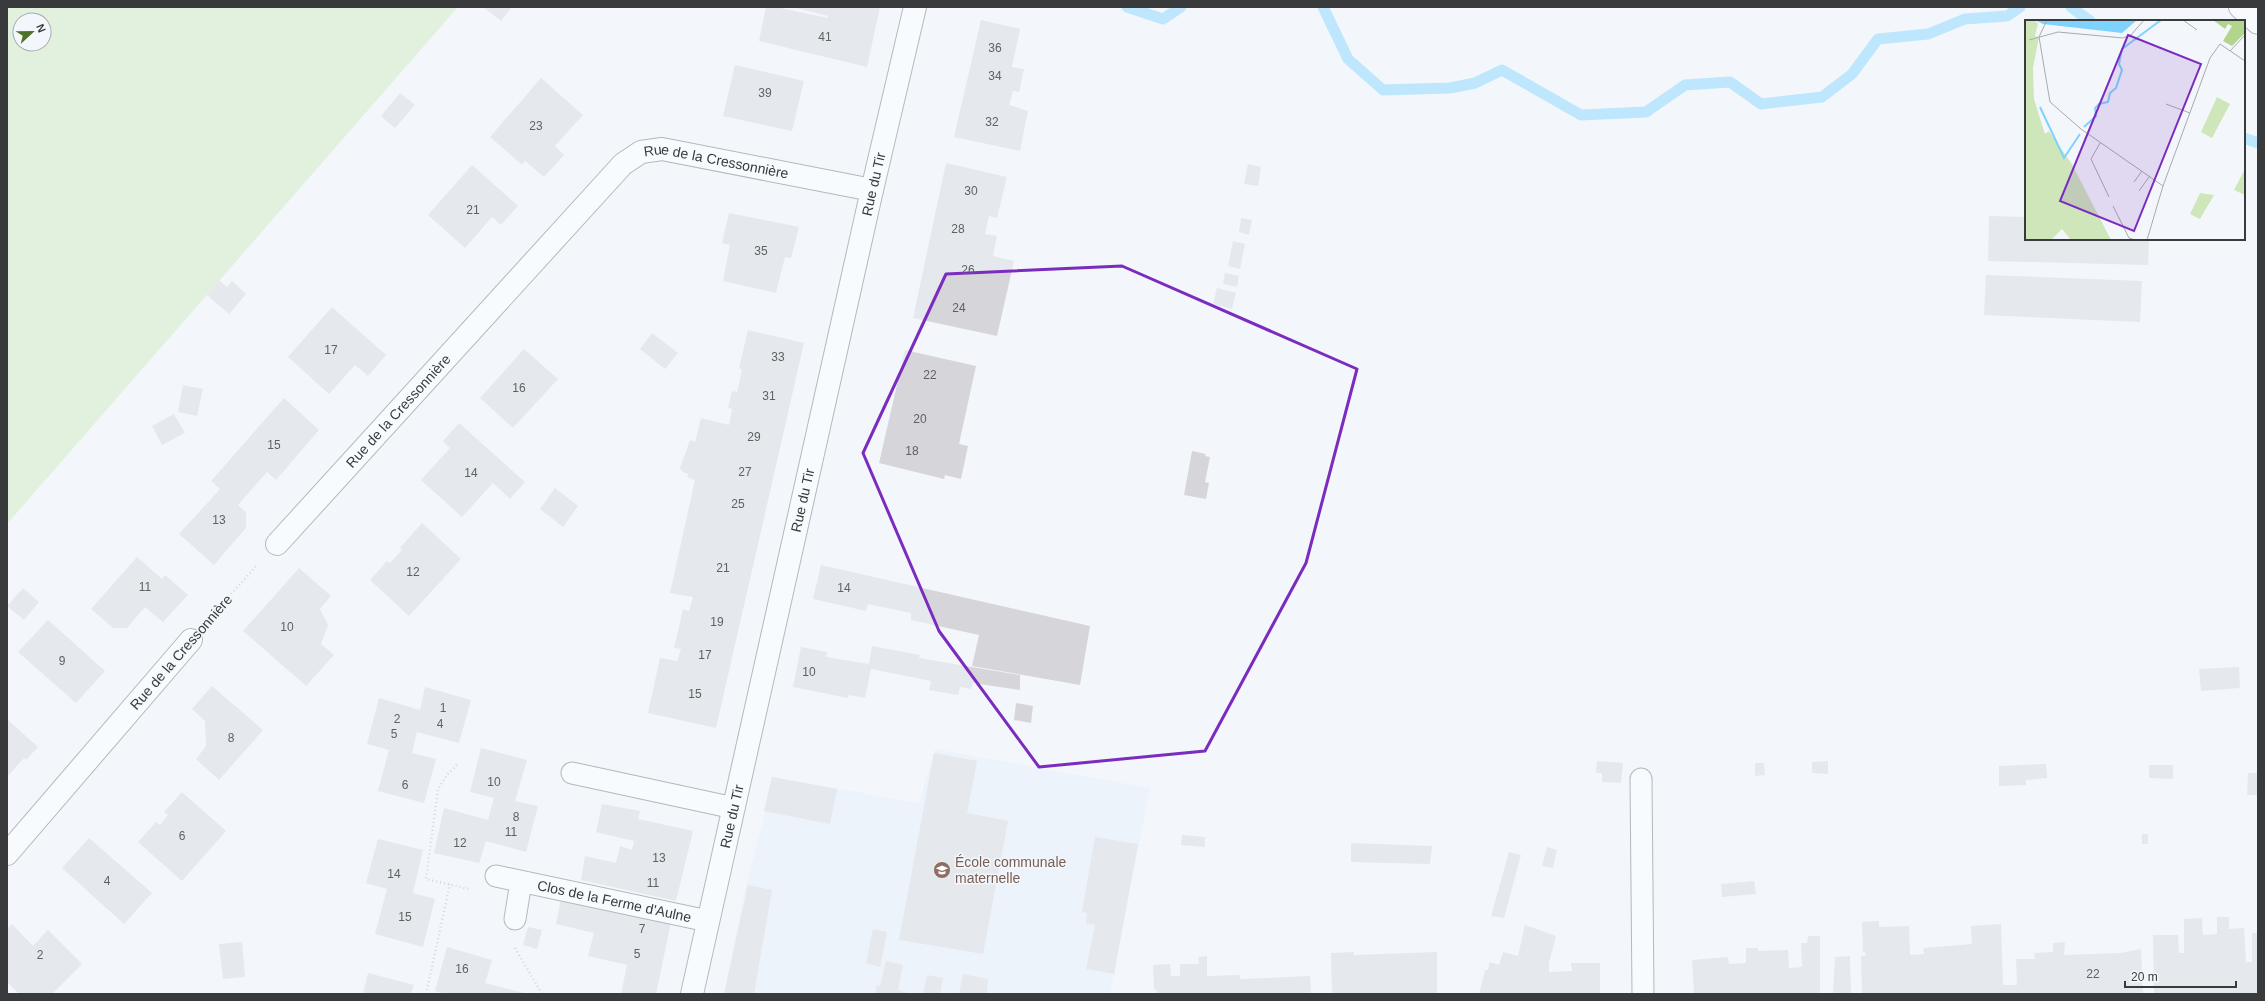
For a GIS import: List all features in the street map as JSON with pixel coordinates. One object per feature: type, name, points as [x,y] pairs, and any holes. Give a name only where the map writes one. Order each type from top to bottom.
[{"type":"street","name":"Rue du Tir","points":[[692,994],[872,190],[915,7]]},
{"type":"street","points":[[2240,7],[2258,23]]},
{"type":"street","name":"Rue de la Cressonnière","points":[[277,544],[624,164],[641,152],[662,149],[872,190]]},
{"type":"street","name":"Rue de la Cressonnière","points":[[7,854],[190,640]]},
{"type":"lane","points":[[572,773],[734,808]]},
{"type":"lane","points":[[1640,779],[1643,994]]},
{"type":"lane","name":"Clos de la Ferme d'Aulne","points":[[496,876],[708,921]]},
{"type":"lane","name":"Clos de la Ferme d'Aulne","points":[[515,919],[521,882]]},
{"type":"path","name":"Rue de la Cressonnière","points":[[190,640],[277,544]]},
{"type":"path","points":[[457,765],[447,774],[438,789],[426,879],[475,891]]},
{"type":"path","points":[[426,994],[450,884]]},
{"type":"path","points":[[514,946],[542,994]]},
{"type":"highlighted area","points":[[1122,266],[1357,369],[1306,563],[1205,751],[1039,767],[939,631],[863,453],[946,274]]},
{"type":"shaded area","name":"École communale maternelle","points":[[935,749],[1150,788],[1110,994],[724,994],[745,890],[774,777],[919,803]]},
{"type":"green space","points":[[7,7],[458,7],[7,524]]},
{"type":"building","points":[[483,7],[512,7],[501,21]]},
{"type":"building","points":[[766,7],[776,7],[828,18],[828,16],[792,7],[880,7],[867,67],[759,41]]},
{"type":"building","points":[[981,20],[1020,29],[1012,67],[1024,69],[1019,92],[1013,91],[1009,105],[1028,111],[1020,151],[954,137]]},
{"type":"building","points":[[735,65],[804,81],[792,131],[723,116]]},
{"type":"building","points":[[541,78],[583,115],[555,146],[564,155],[544,177],[525,161],[522,165],[490,137]]},
{"type":"building","points":[[400,93],[415,105],[395,128],[381,116]]},
{"type":"building","points":[[946,163],[1007,177],[997,218],[989,216],[985,234],[997,236],[993,256],[1014,261],[997,336],[913,318]]},
{"type":"building","points":[[1248,164],[1261,167],[1258,186],[1244,184]]},
{"type":"building","points":[[472,165],[518,206],[501,225],[492,217],[465,248],[428,215]]},
{"type":"building","points":[[729,213],[799,227],[791,258],[785,257],[776,293],[723,281],[730,245],[722,243]]},
{"type":"building","points":[[1989,216],[2025,217],[2025,240],[2149,240],[2148,265],[1988,261]]},
{"type":"building","points":[[1241,218],[1252,220],[1249,235],[1239,232]]},
{"type":"building","points":[[1233,241],[1245,244],[1240,269],[1228,266]]},
{"type":"building","points":[[1225,273],[1239,276],[1237,287],[1223,284]]},
{"type":"building","points":[[1986,275],[2142,281],[2140,322],[1984,315]]},
{"type":"building","points":[[219,280],[227,287],[232,281],[246,294],[229,314],[207,295]]},
{"type":"building","points":[[1217,288],[1236,293],[1232,309],[1213,304]]},
{"type":"building","points":[[332,307],[386,355],[368,376],[355,365],[329,394],[288,357]]},
{"type":"building","points":[[748,330],[804,343],[716,728],[648,713],[660,658],[677,661],[681,649],[674,648],[683,609],[689,611],[693,597],[670,593],[695,480],[687,477],[688,474],[683,472],[680,468],[690,440],[695,442],[701,418],[729,425],[732,409],[728,408],[732,391],[737,392],[742,370],[739,368]]},
{"type":"building","points":[[652,333],[678,353],[665,369],[640,349]]},
{"type":"building","points":[[524,349],[558,379],[513,428],[480,398]]},
{"type":"building","points":[[905,350],[976,366],[959,444],[968,446],[961,479],[945,475],[944,479],[879,463]]},
{"type":"building","points":[[183,385],[203,389],[197,416],[178,412]]},
{"type":"building","points":[[284,398],[319,430],[276,480],[267,472],[238,505],[246,512],[246,528],[214,565],[179,534],[220,489],[211,481]]},
{"type":"building","points":[[174,414],[185,433],[162,445],[152,426]]},
{"type":"building","points":[[459,423],[525,482],[510,499],[493,483],[462,517],[421,480],[450,448],[443,441]]},
{"type":"building","points":[[1192,451],[1206,454],[1205,456],[1210,457],[1205,482],[1209,483],[1206,499],[1184,495]]},
{"type":"building","points":[[555,488],[578,506],[563,527],[540,509]]},
{"type":"building","points":[[422,523],[461,559],[409,616],[370,580],[387,561],[390,563],[402,550],[400,548]]},
{"type":"building","points":[[137,557],[162,579],[165,575],[188,595],[163,622],[145,607],[127,628],[113,628],[91,609]]},
{"type":"building","points":[[821,565],[1090,626],[1080,685],[972,666],[979,635],[911,620],[911,613],[868,604],[866,611],[813,599]]},
{"type":"building","points":[[299,568],[331,596],[320,609],[328,625],[321,644],[334,655],[306,686],[243,631]]},
{"type":"building","points":[[23,588],[39,602],[24,620],[7,606]]},
{"type":"building","points":[[48,620],[105,671],[76,703],[18,652]]},
{"type":"building","points":[[872,646],[920,655],[919,658],[1020,675],[1020,690],[973,683],[971,689],[960,687],[958,695],[929,690],[931,681],[871,669],[865,698],[849,695],[848,698],[793,687],[801,647],[827,652],[826,657],[869,664]]},
{"type":"building","points":[[2239,667],[2240,688],[2201,691],[2199,669]]},
{"type":"building","points":[[212,686],[263,730],[219,780],[196,759],[206,746],[205,721],[192,709]]},
{"type":"building","points":[[425,687],[471,700],[459,743],[417,732],[412,753],[436,759],[424,803],[378,791],[389,750],[367,744],[379,698],[420,710]]},
{"type":"building","points":[[1016,703],[1033,706],[1031,723],[1014,720]]},
{"type":"building","points":[[7,719],[38,747],[26,760],[24,758],[7,777]]},
{"type":"building","points":[[481,748],[527,760],[515,801],[538,806],[526,852],[486,841],[479,863],[434,853],[444,808],[488,820],[494,798],[470,792]]},
{"type":"building","points":[[934,753],[977,761],[967,813],[1008,821],[983,954],[899,940]]},
{"type":"building","points":[[1597,761],[1623,763],[1621,783],[1602,782],[1602,773],[1596,773]]},
{"type":"building","points":[[1828,761],[1828,774],[1812,773],[1812,762]]},
{"type":"building","points":[[1755,763],[1764,763],[1765,775],[1755,776]]},
{"type":"building","points":[[2046,764],[2047,778],[2026,780],[2026,785],[1999,786],[1999,766]]},
{"type":"building","points":[[2149,765],[2173,765],[2173,779],[2149,778]]},
{"type":"building","points":[[2248,773],[2258,773],[2258,795],[2247,795]]},
{"type":"building","points":[[772,777],[837,789],[830,824],[764,811]]},
{"type":"building","points":[[182,792],[226,831],[182,881],[138,842],[156,822],[160,825],[168,815],[164,812]]},
{"type":"building","points":[[602,804],[640,811],[638,819],[693,831],[676,901],[581,880],[585,856],[616,863],[620,846],[632,850],[634,841],[596,832]]},
{"type":"building","points":[[2142,834],[2148,834],[2148,844],[2142,844]]},
{"type":"building","points":[[1182,835],[1205,837],[1205,847],[1181,845]]},
{"type":"building","points":[[1095,837],[1138,844],[1114,974],[1086,969],[1095,925],[1086,923],[1087,913],[1082,912]]},
{"type":"building","points":[[89,838],[152,893],[124,924],[62,868]]},
{"type":"building","points":[[378,839],[423,850],[413,893],[435,899],[423,947],[375,934],[387,889],[366,883]]},
{"type":"building","points":[[1351,843],[1432,846],[1430,864],[1351,862]]},
{"type":"building","points":[[1547,847],[1557,850],[1553,868],[1542,866]]},
{"type":"building","points":[[1509,852],[1521,855],[1504,918],[1491,916]]},
{"type":"building","points":[[1754,881],[1756,894],[1722,897],[1721,884]]},
{"type":"building","points":[[748,885],[772,890],[754,994],[724,994]]},
{"type":"building","points":[[561,899],[671,922],[656,994],[621,994],[627,965],[588,956],[594,933],[556,924]]},
{"type":"building","points":[[2217,917],[2229,917],[2229,929],[2244,928],[2246,962],[2252,962],[2252,933],[2258,933],[2258,994],[2154,994],[2153,935],[2178,935],[2179,953],[2184,953],[2184,919],[2202,918],[2203,935],[2217,934]]},
{"type":"building","points":[[1879,921],[1879,927],[1909,926],[1910,955],[1924,954],[1923,948],[1972,944],[1971,926],[2001,924],[2003,985],[2017,985],[2016,959],[2035,959],[2034,953],[2053,952],[2053,943],[2065,942],[2064,955],[2121,953],[2141,949],[2143,994],[1862,994],[1861,956],[1866,956],[1865,952],[1863,952],[1862,922]]},
{"type":"building","points":[[12,924],[33,946],[48,930],[82,964],[52,994],[19,994],[7,982],[7,930]]},
{"type":"building","points":[[1525,925],[1556,936],[1549,963],[1549,972],[1572,971],[1571,963],[1600,963],[1600,994],[1479,994],[1485,970],[1488,970],[1490,962],[1499,965],[1503,952],[1518,956]]},
{"type":"building","points":[[528,927],[542,930],[537,949],[523,945]]},
{"type":"building","points":[[873,929],[887,932],[880,967],[866,963]]},
{"type":"building","points":[[1808,936],[1820,936],[1820,994],[1694,994],[1692,960],[1728,957],[1729,964],[1746,963],[1746,948],[1758,948],[1758,951],[1788,950],[1789,968],[1802,967],[1801,943],[1807,943]]},
{"type":"building","points":[[242,942],[245,977],[223,979],[219,944]]},
{"type":"building","points":[[447,947],[492,960],[485,983],[528,994],[446,994],[435,991]]},
{"type":"building","points":[[1354,952],[1354,955],[1437,952],[1437,994],[1332,994],[1331,953]]},
{"type":"building","points":[[1207,956],[1207,976],[1240,975],[1240,979],[1310,976],[1311,994],[1157,994],[1156,989],[1154,990],[1153,965],[1170,964],[1171,976],[1180,976],[1180,964],[1199,964],[1198,957]]},
{"type":"building","points":[[1850,956],[1851,994],[1833,994],[1835,957]]},
{"type":"building","points":[[886,961],[903,965],[898,990],[912,994],[875,994],[877,985],[880,986]]},
{"type":"building","points":[[368,973],[414,985],[411,994],[363,994]]},
{"type":"building","points":[[963,974],[988,979],[987,994],[959,994]]},
{"type":"building","points":[[927,975],[943,978],[940,994],[923,994]]},
{"type":"waterway","points":[[1127,7],[1163,19],[1181,7]]},
{"type":"waterway","points":[[1323,7],[1348,59],[1383,90],[1450,88],[1475,83],[1502,70],[1581,115],[1646,112],[1685,85],[1730,82],[1761,104],[1822,97],[1852,74],[1878,39],[1928,34],[1965,19],[2007,16],[2020,7]]},
{"type":"waterway","points":[[2071,7],[2089,20]]},
{"type":"waterway","points":[[2245,138],[2258,143]]},
{"type":"place","name":"École communale maternelle","points":[[942,870]]}]
